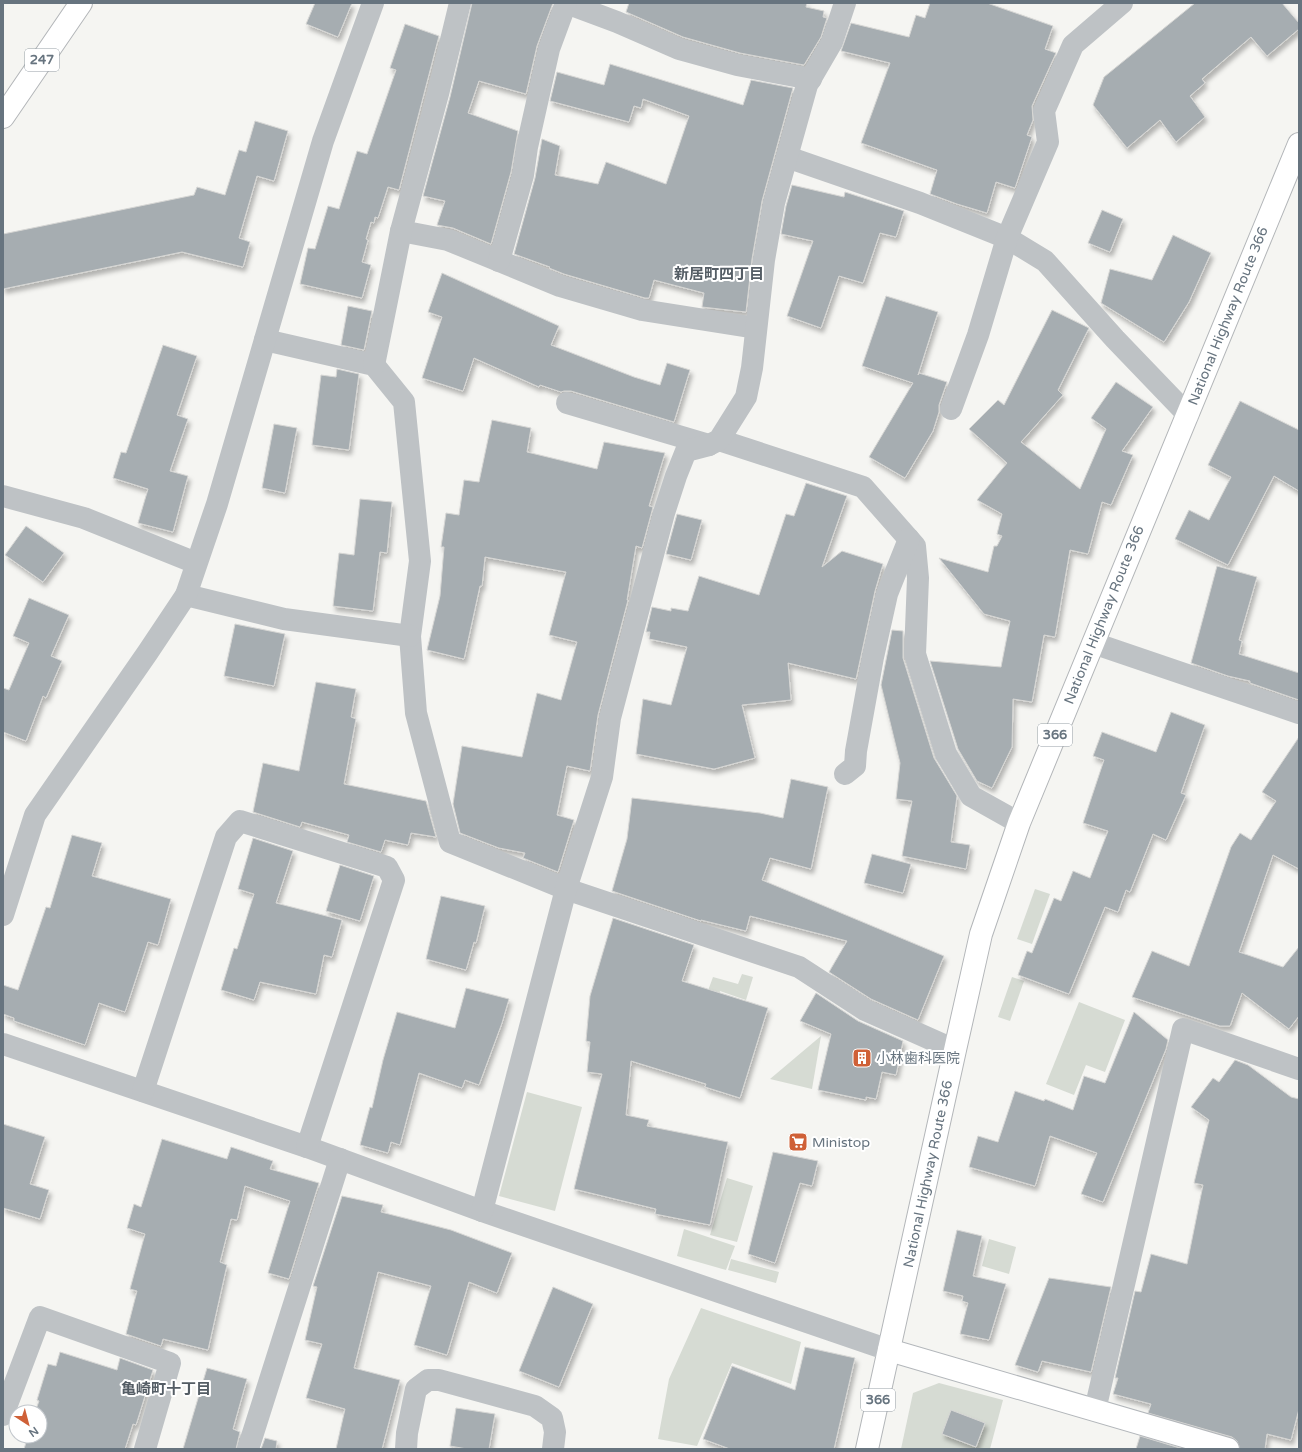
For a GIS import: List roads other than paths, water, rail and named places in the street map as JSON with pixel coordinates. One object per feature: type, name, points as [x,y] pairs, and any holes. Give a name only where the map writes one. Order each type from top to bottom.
[{"type":"main road","name":"247","points":[[3,117],[81,3]]},
{"type":"main road","name":"National Highway Route 366","points":[[867,1449],[982,934],[1019,823],[1299,144]]},
{"type":"main road","points":[[889,1350],[1095,1410],[1217,1448]]},
{"type":"street","points":[[3,915],[35,815],[186,595],[217,504],[324,141],[373,3]]},
{"type":"street","points":[[374,365],[400,231],[438,94],[460,3]]},
{"type":"street","points":[[499,261],[523,175],[527,147],[549,48],[566,3],[617,22],[679,49],[737,65],[811,79]]},
{"type":"street","points":[[482,1211],[566,888],[602,777],[610,718],[668,498],[686,451],[714,443],[746,397],[752,368],[764,260],[774,203],[807,85],[832,42],[844,3]]},
{"type":"street","points":[[951,409],[978,335],[1007,238],[1048,142],[1044,111],[1073,45],[1122,3]]},
{"type":"street","points":[[786,157],[920,203],[1007,238],[1045,261],[1115,339],[1188,415]]},
{"type":"street","points":[[400,231],[448,240],[560,286],[642,310],[756,328]]},
{"type":"street","points":[[265,340],[374,365],[404,402],[420,561],[410,636],[416,713],[450,842],[566,888],[799,967],[865,1010],[955,1050]]},
{"type":"street","points":[[568,403],[714,443],[863,487],[915,546],[918,578],[915,654],[946,754],[972,796],[1019,823]]},
{"type":"street","points":[[3,496],[84,518],[196,563]]},
{"type":"street","points":[[845,774],[855,766],[856,751],[873,657],[887,594],[909,539]]},
{"type":"street","points":[[186,595],[284,619],[410,636]]},
{"type":"street","points":[[1093,643],[1299,714]]},
{"type":"street","points":[[143,1091],[226,838],[240,821],[387,867],[394,880],[307,1147]]},
{"type":"street","points":[[1095,1410],[1183,1030],[1299,1069]]},
{"type":"street","points":[[3,1044],[307,1147],[482,1211],[889,1350]]},
{"type":"street","points":[[248,1449],[340,1159]]},
{"type":"street","points":[[3,1415],[40,1317],[170,1363],[144,1449]]},
{"type":"street","points":[[406,1449],[407,1433],[416,1389],[428,1380],[439,1380],[535,1406],[552,1418],[555,1432],[553,1449]]},
{"type":"place","name":"小林歯科医院","points":[[862,1058]]},
{"type":"place","name":"Ministop","points":[[798,1142]]},
{"type":"district","name":"新居町四丁目","points":[[719,274]]},
{"type":"district","name":"亀崎町十丁目","points":[[166,1389]]}]
